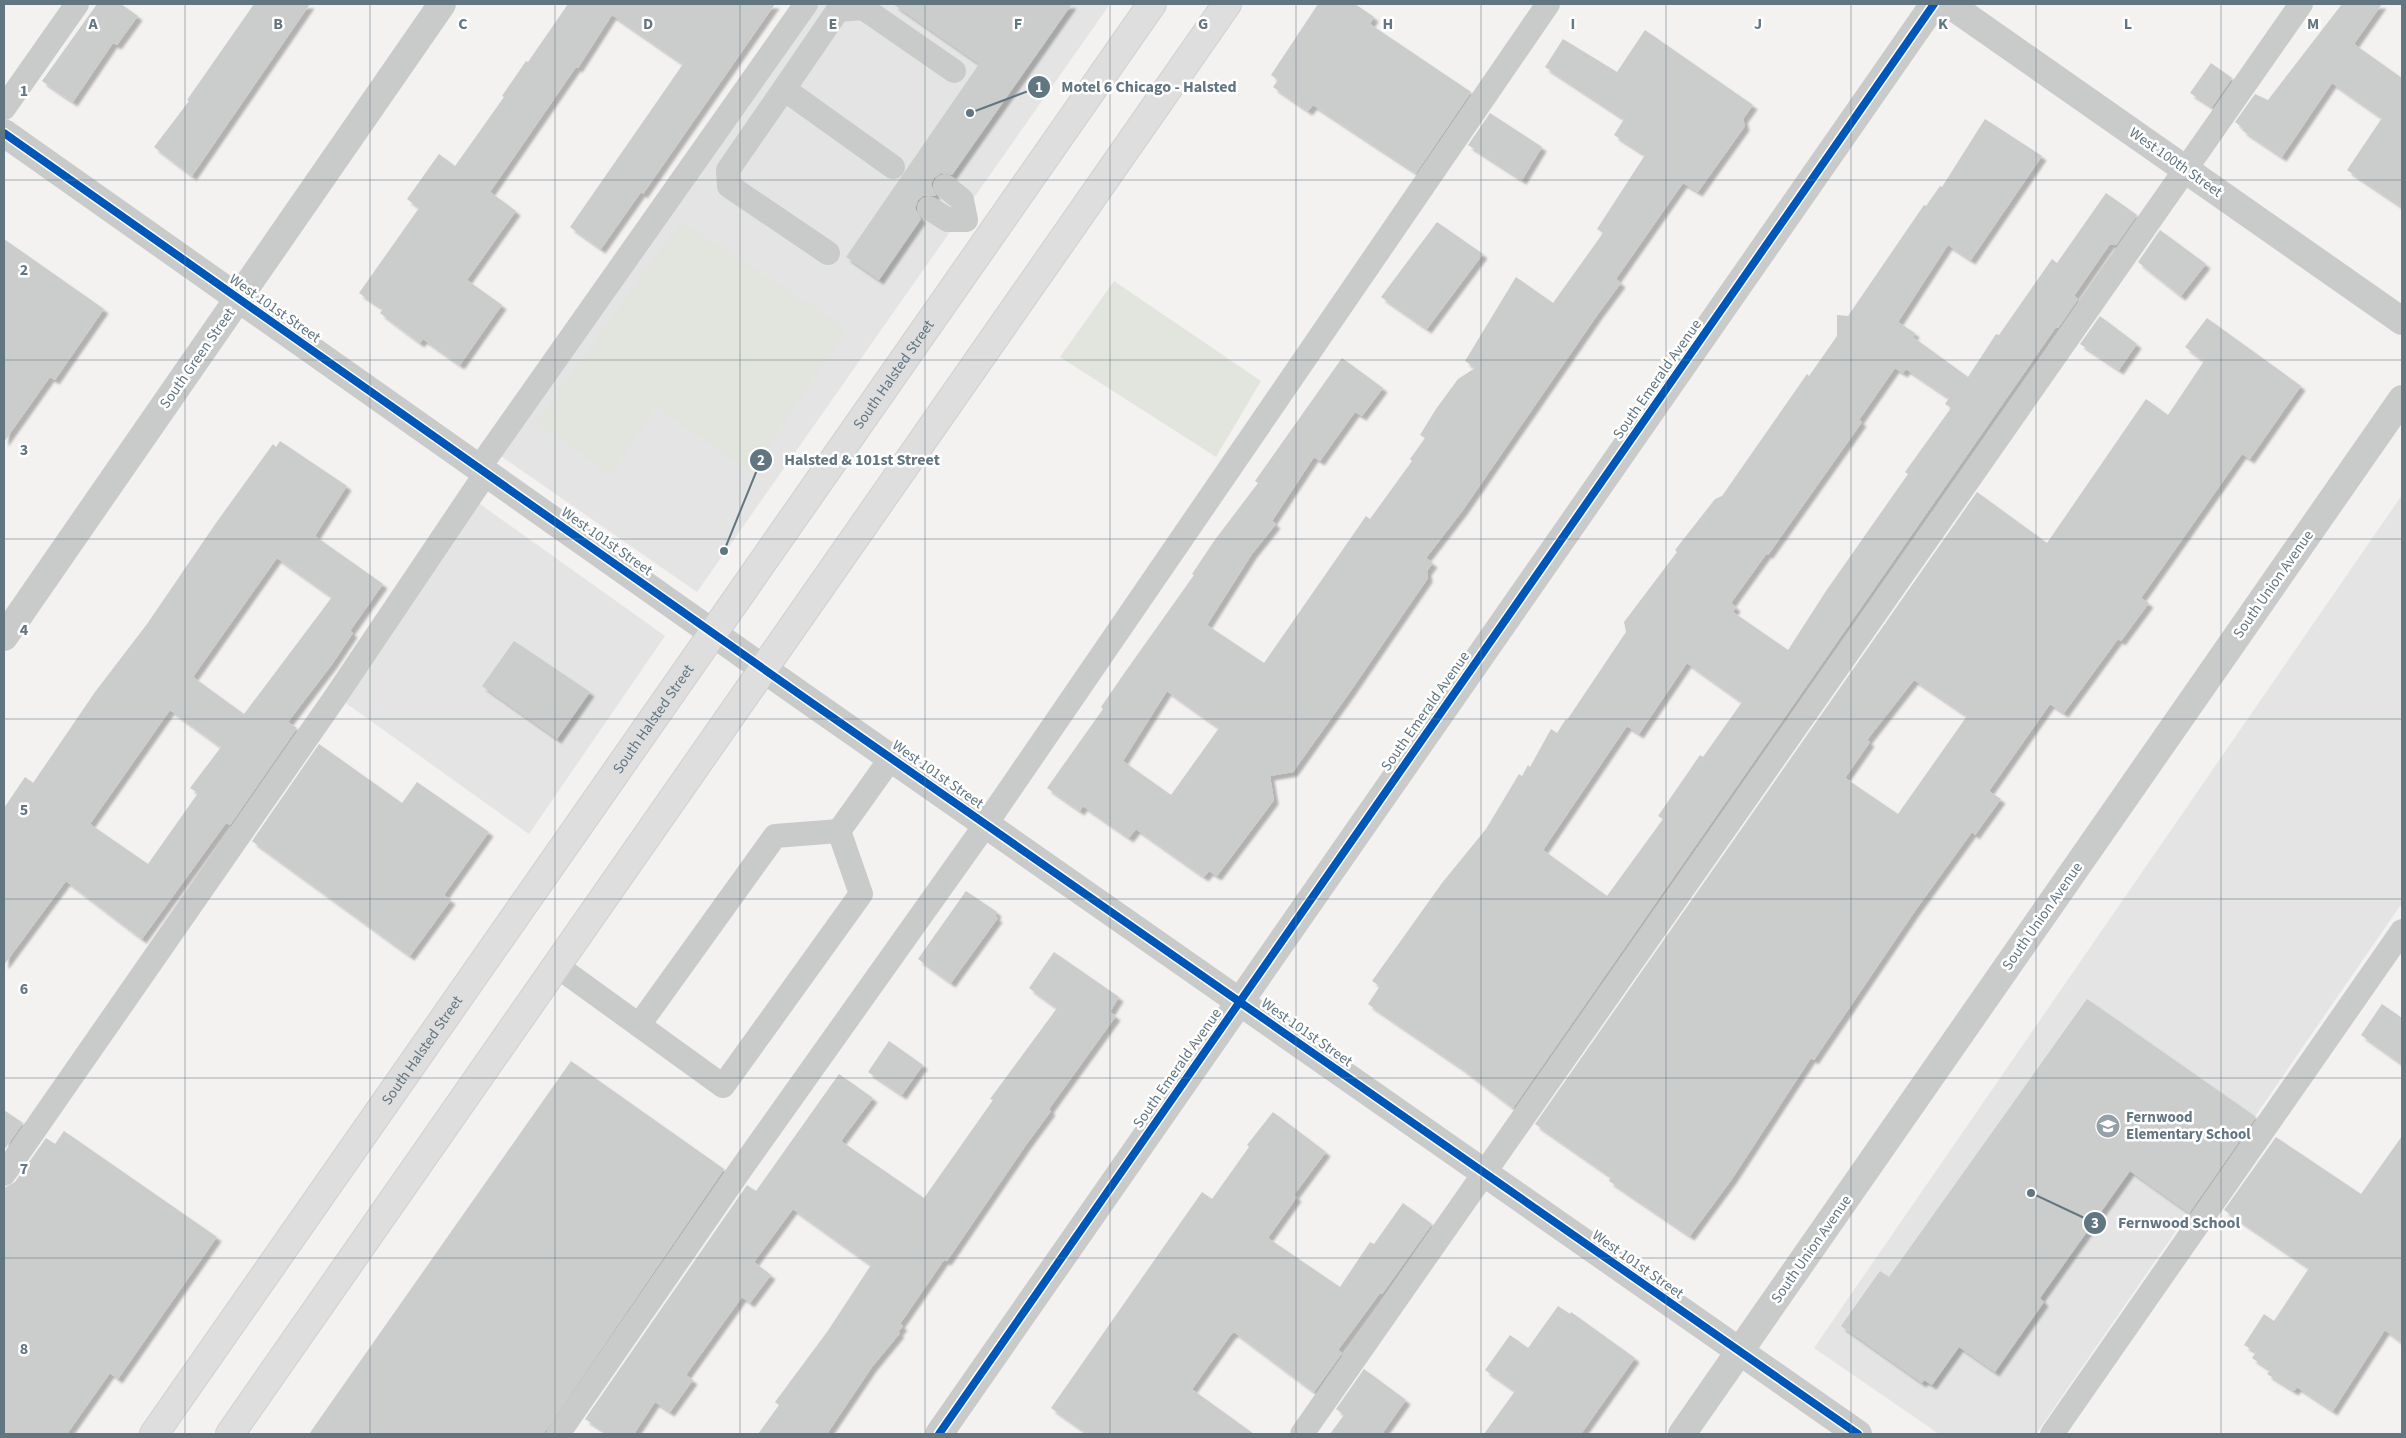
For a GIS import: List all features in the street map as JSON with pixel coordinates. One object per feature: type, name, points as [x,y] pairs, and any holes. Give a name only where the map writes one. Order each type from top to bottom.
[{"type":"main road","name":"South Halsted Street","points":[[154,1434],[1152,4]]},
{"type":"main road","points":[[230,1434],[1227,4]]},
{"type":"street","name":"South Green Street","points":[[4,637],[442,4]]},
{"type":"street","name":"South Emerald Avenue","points":[[939,1434],[1934,4]]},
{"type":"street","name":"West 100th Street","points":[[1949,4],[2402,321]]},
{"type":"street","name":"West 101st Street","points":[[4,133],[764,669],[1858,1434]]},
{"type":"street","name":"South Union Avenue","points":[[1682,1434],[2402,399]]},
{"type":"lane","points":[[4,108],[77,4]]},
{"type":"lane","points":[[4,1174],[336,696],[483,470],[806,4]]},
{"type":"lane","points":[[558,1434],[743,1166],[986,824],[1548,4]]},
{"type":"lane","points":[[1302,1434],[2184,168],[2301,4]]},
{"type":"lane","points":[[828,253],[729,186],[728,170],[838,10],[863,8],[954,71]]},
{"type":"lane","points":[[784,89],[900,171]]},
{"type":"lane","points":[[945,186],[962,200],[966,220]]},
{"type":"lane","points":[[929,208],[948,220],[966,220],[990,237]]},
{"type":"lane","points":[[839,831],[891,758]]},
{"type":"lane","points":[[639,1025],[774,836],[839,831]]},
{"type":"lane","points":[[557,966],[723,1086],[861,894],[839,831]]},
{"type":"lane","points":[[2052,1434],[2402,931]]},
{"type":"shaded area","points":[[805,4],[1110,4],[697,592],[492,450]]},
{"type":"shaded area","points":[[681,221],[847,329],[751,472],[656,407],[611,474],[536,422]]},
{"type":"shaded area","points":[[1114,281],[1261,381],[1216,457],[1060,357]]},
{"type":"shaded area","name":"Fernwood Elementary School","points":[[2402,495],[2402,903],[2036,1434],[1939,1434],[1814,1348]]},
{"type":"shaded area","points":[[470,497],[665,636],[529,834],[336,696]]},
{"type":"building","points":[[97,4],[121,4],[138,16],[117,45],[113,43],[73,102],[42,81]]},
{"type":"building","points":[[254,4],[310,4],[192,176],[154,147],[189,101],[187,100]]},
{"type":"building","points":[[568,4],[775,4],[643,194],[641,192],[601,249],[570,227],[683,64],[612,15],[578,68],[576,67],[490,192],[516,211],[467,280],[502,305],[460,365],[423,339],[420,343],[380,313],[383,309],[359,293],[419,208],[407,199],[439,154],[455,166],[504,97],[502,96],[526,61],[528,62]]},
{"type":"building","points":[[893,4],[1072,4],[952,175],[941,173],[934,178],[931,184],[936,196],[923,196],[918,200],[915,208],[921,219],[879,280],[846,257],[979,64]]},
{"type":"building","points":[[1318,4],[1355,4],[1374,17],[1370,24],[1471,92],[1416,173],[1313,105],[1308,111],[1273,87],[1278,80],[1271,75]]},
{"type":"building","points":[[2342,4],[2382,4],[2354,44],[2402,78],[2402,207],[2347,170],[2382,118],[2332,83],[2282,157],[2242,130],[2243,128],[2235,122],[2255,94],[2268,100]]},
{"type":"building","points":[[1645,30],[1753,105],[1743,119],[1745,126],[1698,192],[1683,183],[1616,279],[1621,283],[1463,510],[1426,558],[1433,563],[1427,571],[1428,578],[1293,772],[1270,776],[1274,800],[1217,876],[1209,871],[1204,877],[1136,829],[1129,838],[1083,806],[1080,811],[1047,788],[1103,709],[1101,707],[1123,675],[1194,575],[1192,574],[1214,541],[1258,483],[1255,481],[1342,358],[1383,388],[1362,416],[1355,412],[1320,461],[1314,457],[1272,521],[1276,524],[1252,554],[1207,625],[1264,663],[1366,516],[1370,519],[1412,461],[1410,459],[1425,438],[1420,435],[1436,409],[1458,379],[1475,368],[1465,361],[1516,277],[1553,303],[1603,233],[1597,229],[1645,155],[1614,135],[1624,119],[1545,67],[1563,39],[1617,72]],"holes":[[[1167,691],[1219,728],[1171,795],[1123,761]]]},
{"type":"building","points":[[2211,63],[2232,78],[2212,107],[2190,93]]},
{"type":"building","points":[[1490,113],[1542,147],[1522,180],[1468,145]]},
{"type":"building","points":[[1985,119],[2042,156],[1971,260],[1948,245],[1898,322],[1915,333],[1913,337],[1968,377],[1996,334],[1999,335],[2052,259],[2057,263],[2106,193],[2137,215],[2116,245],[2110,244],[2074,296],[2078,299],[2058,328],[2056,327],[1513,1108],[1460,1067],[1368,1004],[1380,986],[1372,981],[1442,883],[1486,829],[1519,774],[1522,776],[1528,765],[1530,767],[1551,729],[1557,733],[1567,720],[1626,632],[1624,622],[1677,552],[1675,550],[1715,499],[1722,496],[1807,374],[1809,376],[1837,336],[1837,315],[1848,316],[1924,205],[1926,206],[1940,186],[1942,187]],"holes":[[[1895,368],[1903,373],[1906,369],[1949,398],[1945,404],[1951,408],[1905,472],[1908,474],[1826,591],[1788,650],[1733,612],[1736,607],[1731,603],[1767,553],[1768,555],[1862,422],[1859,420]],[[1687,663],[1742,702],[1703,757],[1700,755],[1658,816],[1663,819],[1607,896],[1543,850],[1627,726],[1639,734]]]},
{"type":"building","points":[[1437,222],[1483,254],[1427,329],[1381,297]]},
{"type":"building","points":[[2160,230],[2206,264],[2181,296],[2138,262]]},
{"type":"building","points":[[4,239],[104,309],[55,380],[50,377],[4,442]]},
{"type":"building","points":[[2100,316],[2137,344],[2119,370],[2080,344]]},
{"type":"building","points":[[2207,318],[2301,386],[2250,459],[2242,454],[2141,598],[2149,603],[2121,641],[2118,639],[2064,713],[2050,704],[1989,791],[2001,799],[1975,835],[1972,832],[1915,911],[1814,1060],[1811,1058],[1732,1179],[1690,1236],[1609,1181],[1611,1177],[1535,1124],[1977,492],[2047,543],[2146,399],[2168,415],[2204,361],[2185,347]],"holes":[[[1914,680],[1967,716],[1898,814],[1845,778],[1870,742],[1867,740]]]},
{"type":"building","points":[[280,441],[347,486],[315,536],[383,584],[350,631],[353,633],[333,663],[288,722],[297,728],[230,825],[226,823],[142,939],[66,881],[4,965],[4,808],[25,777],[33,783],[95,692],[147,624],[273,444],[276,447]],"holes":[[[277,558],[332,597],[244,714],[193,677]],[[170,710],[221,747],[190,788],[198,793],[148,864],[90,824]]]},
{"type":"building","points":[[514,641],[590,692],[557,739],[482,686]]},
{"type":"building","points":[[319,744],[402,803],[417,782],[489,832],[444,895],[451,900],[410,956],[252,841]]},
{"type":"building","points":[[966,891],[997,912],[995,916],[998,918],[951,983],[918,959]]},
{"type":"building","points":[[1054,952],[1119,997],[1110,1012],[1116,1016],[1049,1109],[1051,1111],[947,1261],[944,1260],[900,1324],[903,1326],[898,1332],[900,1333],[872,1367],[827,1434],[758,1434],[779,1405],[775,1402],[827,1332],[871,1265],[793,1209],[754,1262],[771,1275],[750,1303],[742,1297],[686,1375],[693,1380],[670,1412],[655,1402],[634,1434],[608,1434],[585,1419],[747,1185],[756,1191],[839,1074],[873,1098],[841,1141],[924,1198],[993,1100],[990,1099],[1057,1008],[1029,988]]},
{"type":"building","points":[[2087,999],[2256,1117],[2189,1213],[2130,1171],[2040,1298],[2044,1302],[1995,1372],[1959,1347],[1932,1385],[1924,1380],[1922,1383],[1841,1326],[1880,1271],[1889,1277]]},
{"type":"building","points":[[2382,1004],[2402,1018],[2402,1064],[2361,1035]]},
{"type":"building","points":[[889,1041],[923,1065],[902,1095],[868,1072]]},
{"type":"building","points":[[571,1061],[724,1169],[543,1434],[309,1434]]},
{"type":"building","points":[[4,1110],[23,1123],[4,1150]]},
{"type":"building","points":[[1273,1112],[1326,1152],[1294,1195],[1297,1197],[1268,1238],[1340,1287],[1370,1242],[1374,1244],[1403,1203],[1432,1224],[1382,1294],[1380,1293],[1338,1350],[1342,1353],[1314,1392],[1234,1332],[1230,1336],[1193,1390],[1254,1434],[1088,1434],[1051,1408],[1202,1192],[1212,1199],[1249,1147],[1247,1145]]},
{"type":"building","points":[[64,1131],[217,1237],[118,1379],[110,1373],[67,1434],[4,1434],[4,1188],[15,1182],[46,1138],[55,1144]]},
{"type":"building","points":[[2402,1136],[2402,1343],[2385,1330],[2333,1411],[2297,1387],[2294,1391],[2267,1374],[2270,1370],[2252,1358],[2256,1352],[2244,1345],[2264,1314],[2274,1321],[2309,1268],[2224,1210],[2276,1137],[2361,1194]]},
{"type":"building","points":[[1558,1306],[1570,1314],[1571,1312],[1635,1358],[1581,1434],[1484,1434],[1515,1391],[1485,1370],[1510,1335],[1528,1348]]},
{"type":"building","points":[[1364,1369],[1406,1400],[1382,1434],[1330,1434],[1344,1415],[1336,1409]]},
{"type":"cycle path","points":[[939,1434],[1934,4]]},
{"type":"cycle path","points":[[4,133],[802,696],[1858,1434]]},
{"type":"place","name":"Motel 6 Chicago - Halsted","points":[[970,113]]},
{"type":"place","name":"Halsted & 101st Street","points":[[724,551]]},
{"type":"place","name":"Fernwood Elementary School","points":[[2108,1126]]},
{"type":"place","name":"Fernwood School","points":[[2031,1193]]}]
